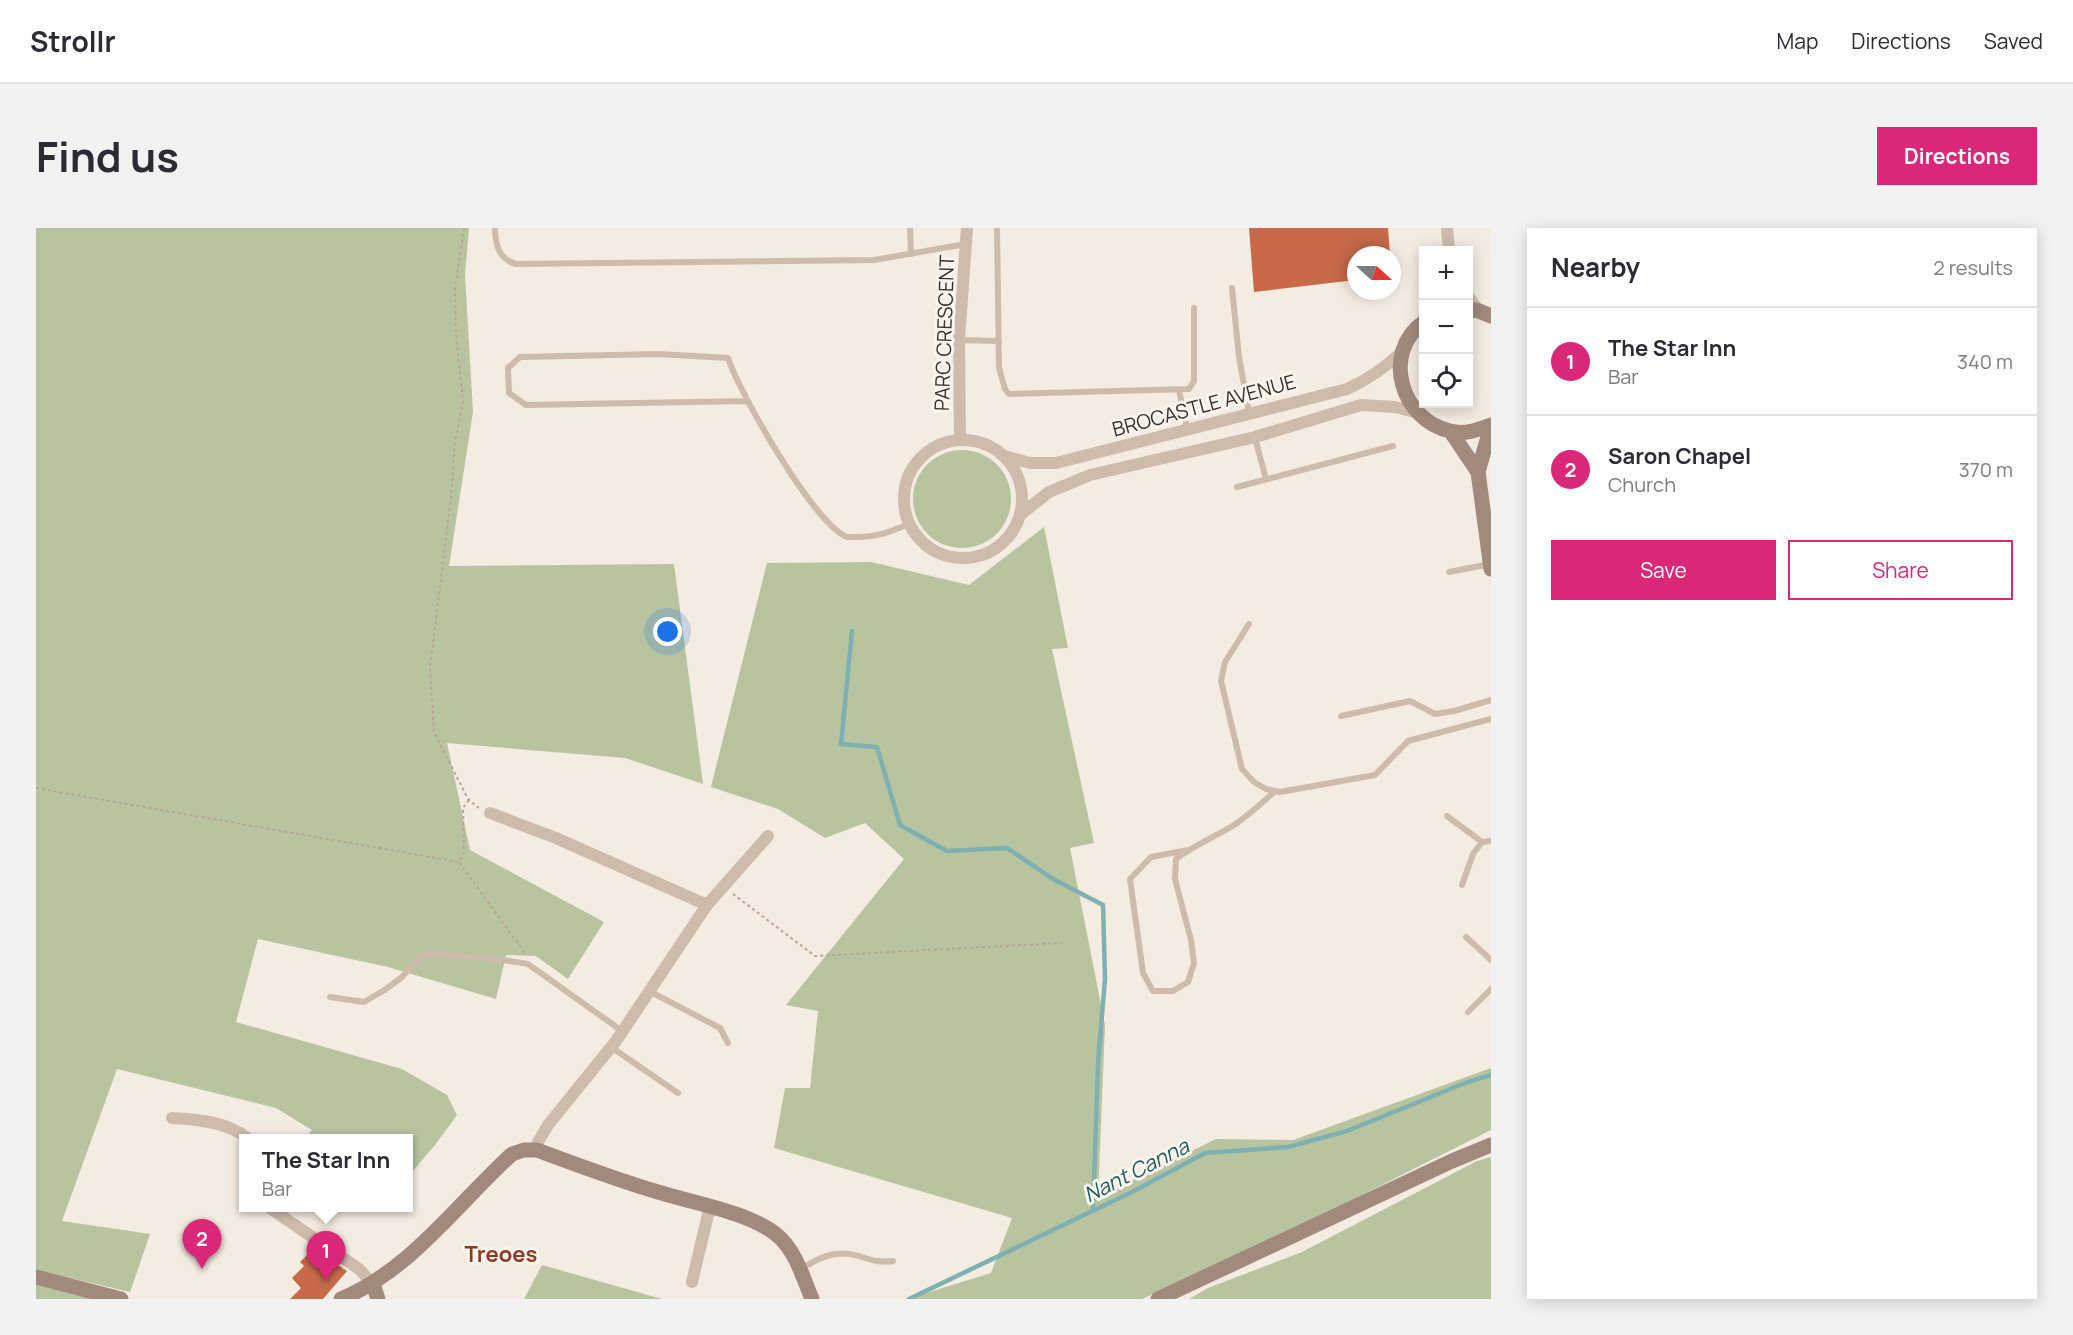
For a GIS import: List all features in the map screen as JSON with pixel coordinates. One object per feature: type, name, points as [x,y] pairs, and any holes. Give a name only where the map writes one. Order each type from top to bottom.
[{"type":"street","name":"PARC CRESCENT","points":[[960,440],[959,340],[968,243],[967,228]]},
{"type":"street","points":[[1447,228],[1449,246]]},
{"type":"street","points":[[1419,327],[1410,337],[1403,351],[1400,367],[1401,383],[1406,398],[1415,412],[1431,425],[1451,432],[1472,432],[1491,425]]},
{"type":"street","name":"BROCASTLE AVENUE","points":[[1004,456],[1030,463],[1056,463],[1356,385],[1385,367],[1403,351]]},
{"type":"street","name":"BROCASTLE AVENUE","points":[[1020,515],[1049,492],[1090,475],[1255,437],[1361,405],[1381,405],[1415,412]]},
{"type":"street","points":[[1491,425],[1478,472],[1491,569]]},
{"type":"street","points":[[1451,432],[1478,472]]},
{"type":"street","points":[[960,440],[976,441],[1004,456],[1014,469],[1020,483],[1022,499],[1020,515],[1014,530],[1004,542],[976,557],[960,558],[944,555],[930,548],[909,524],[905,508],[904,492],[917,461],[929,450],[944,443],[960,440]]},
{"type":"street","points":[[490,813],[556,838],[707,905]]},
{"type":"street","points":[[537,1150],[538,1142],[548,1125],[611,1047],[707,905],[768,836]]},
{"type":"street","points":[[172,1118],[198,1119],[241,1134]]},
{"type":"street","points":[[1158,1299],[1441,1166],[1491,1145]]},
{"type":"street","points":[[341,1299],[375,1292],[402,1261],[512,1154],[524,1150],[537,1150],[626,1183],[710,1206],[763,1226],[787,1246],[812,1299]]},
{"type":"street","points":[[692,1282],[710,1206]]},
{"type":"street","points":[[276,1212],[359,1269],[375,1292]]},
{"type":"street","points":[[36,1277],[121,1299]]},
{"type":"lane","points":[[495,228],[497,246],[502,256],[507,261],[516,264],[874,260],[968,243]]},
{"type":"lane","points":[[910,228],[911,254]]},
{"type":"lane","points":[[997,228],[999,368],[1005,389],[1009,394],[1189,389],[1194,381],[1194,308]]},
{"type":"lane","points":[[1233,288],[1239,357],[1249,413]]},
{"type":"lane","points":[[959,340],[999,341]]},
{"type":"lane","points":[[747,401],[526,405],[508,393],[508,368],[520,357],[659,354],[728,358],[757,419],[825,519],[848,537],[877,537],[909,524]]},
{"type":"lane","points":[[1179,390],[1187,429]]},
{"type":"lane","points":[[1255,437],[1266,479]]},
{"type":"lane","points":[[1237,487],[1393,446]]},
{"type":"lane","points":[[1449,572],[1490,564]]},
{"type":"lane","points":[[1249,624],[1225,662],[1221,681],[1242,769],[1254,782],[1266,789],[1280,792],[1375,775],[1408,741],[1491,719]]},
{"type":"lane","points":[[1341,717],[1410,702],[1435,714],[1491,700]]},
{"type":"lane","points":[[1188,850],[1151,856],[1130,879],[1143,973],[1153,991],[1173,991],[1188,982],[1194,963],[1191,940],[1174,879],[1176,860],[1188,850],[1235,824],[1275,791]]},
{"type":"lane","points":[[1447,816],[1482,842],[1491,841]]},
{"type":"lane","points":[[1462,885],[1473,854],[1482,842]]},
{"type":"lane","points":[[1466,937],[1491,960]]},
{"type":"lane","points":[[330,997],[364,1002],[400,978],[421,956],[431,954],[496,959],[528,964],[622,1031]]},
{"type":"lane","points":[[1468,1012],[1491,989]]},
{"type":"lane","points":[[649,991],[720,1028],[728,1043]]},
{"type":"lane","points":[[611,1047],[678,1093]]},
{"type":"lane","points":[[800,1270],[816,1258],[832,1254],[854,1255],[877,1262],[893,1261]]},
{"type":"path","points":[[464,228],[455,288],[456,335],[463,402],[455,441],[451,497],[430,668],[434,732],[469,800],[490,813]]},
{"type":"path","points":[[36,788],[459,862],[528,957],[528,964]]},
{"type":"path","points":[[459,862],[464,853],[462,808],[469,800]]},
{"type":"path","points":[[724,886],[815,956],[1061,943]]},
{"type":"green space","points":[[36,228],[469,228],[465,275],[473,412],[449,566],[674,564],[703,784],[625,758],[447,743],[470,850],[604,922],[568,979],[536,956],[506,955],[496,999],[388,967],[258,939],[236,1022],[402,1069],[447,1095],[457,1115],[413,1171],[413,1134],[308,1134],[312,1130],[276,1108],[117,1069],[62,1221],[150,1234],[130,1292],[36,1270]]},
{"type":"green space","points":[[962,450],[981,454],[996,465],[1007,480],[1011,499],[1007,518],[996,533],[981,544],[962,548],[943,544],[928,533],[917,518],[913,499],[917,480],[928,465],[943,454]]},
{"type":"green space","points":[[1044,527],[1068,648],[1052,649],[1094,843],[1070,848],[1105,1025],[1098,1197],[1216,1139],[1293,1140],[1491,1068],[1491,1130],[1352,1200],[1142,1299],[907,1299],[991,1273],[1012,1218],[774,1148],[785,1088],[810,1088],[818,1011],[786,1005],[904,859],[865,823],[825,838],[778,809],[711,787],[767,563],[871,562],[969,585]]},
{"type":"green space","points":[[1491,1157],[1491,1299],[1189,1299],[1208,1288],[1302,1252],[1477,1161]]},
{"type":"green space","points":[[542,1265],[662,1299],[524,1299]]},
{"type":"green space","points":[[36,1284],[100,1299],[36,1299]]},
{"type":"building","points":[[1249,228],[1388,228],[1389,246],[1347,246],[1347,281],[1254,292]]},
{"type":"building","points":[[313,1249],[347,1271],[323,1299],[290,1299],[301,1288],[292,1278],[304,1266],[300,1262]]},
{"type":"waterway","points":[[852,631],[841,744],[877,747],[900,825],[947,851],[1007,848],[1053,879],[1103,905],[1105,979],[1098,1063],[1093,1210]]},
{"type":"waterway","name":"Nant Canna","points":[[909,1299],[1134,1191],[1205,1153],[1288,1147],[1347,1131],[1465,1083],[1491,1075]]},
{"type":"place","name":"Saron Chapel","points":[[202,1269]]},
{"type":"place","name":"The Star Inn","points":[[326,1281]]},
{"type":"district","name":"Treoes","points":[[501,1254]]}]
